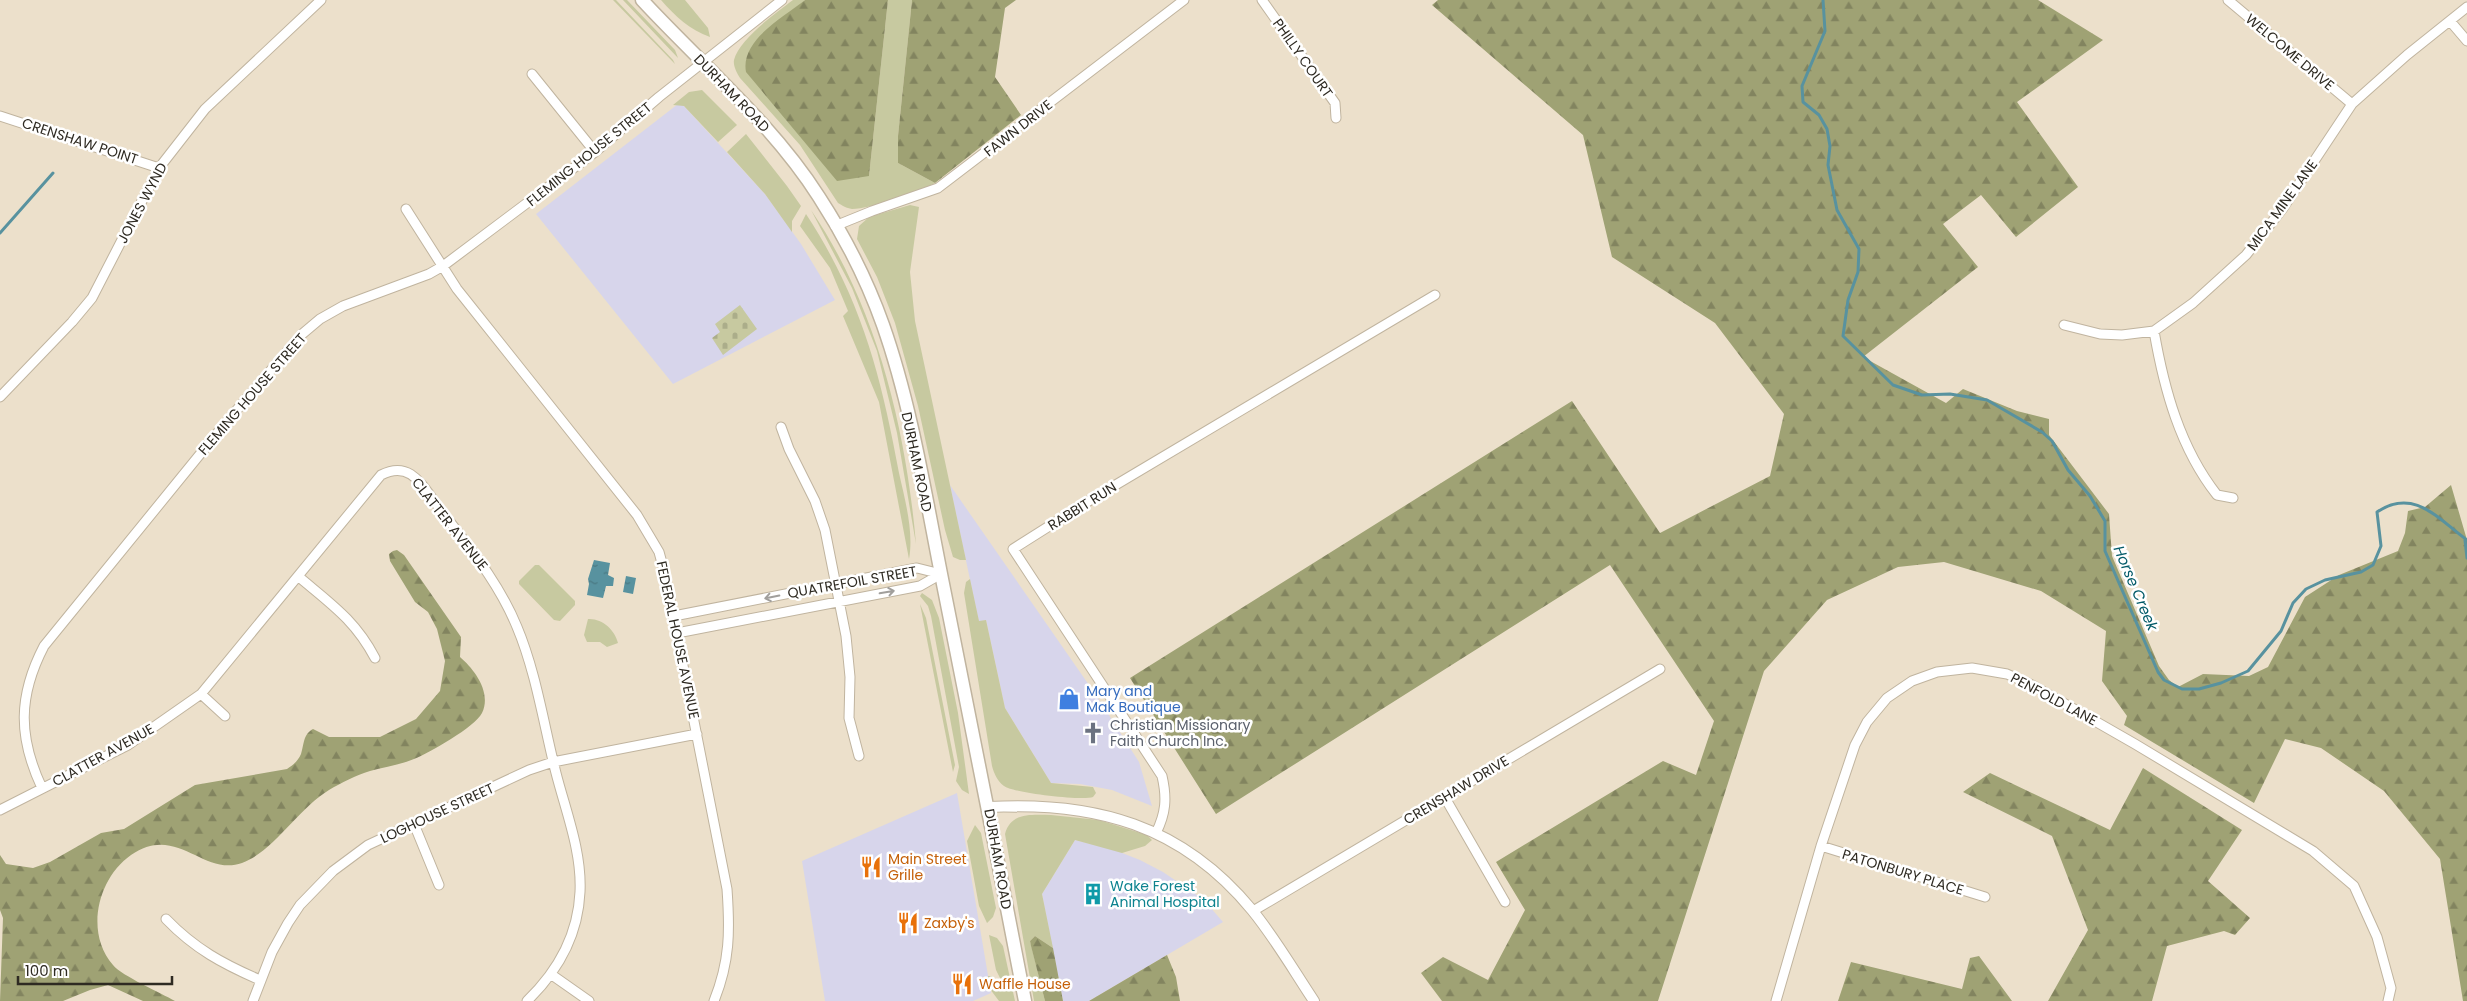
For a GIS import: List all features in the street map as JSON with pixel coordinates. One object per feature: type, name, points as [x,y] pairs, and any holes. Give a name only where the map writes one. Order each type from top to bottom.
[{"type":"main road","name":"DURHAM ROAD","points":[[642,0],[757,118],[792,158],[836,226],[870,292],[895,365],[908,417],[989,807],[1025,1001]]},
{"type":"street","name":"JONES WYND","points":[[0,397],[72,322],[92,298],[159,168],[205,109],[321,0]]},
{"type":"street","name":"FLEMING HOUSE STREET","points":[[42,788],[30,762],[24,730],[25,704],[34,664],[56,629],[301,335],[320,319],[343,306],[429,274],[444,266],[595,152],[659,97],[704,64],[782,0]]},
{"type":"street","name":"FAWN DRIVE","points":[[836,226],[872,210],[938,188],[1184,0]]},
{"type":"street","name":"PHILLY COURT","points":[[1262,0],[1335,103],[1336,118]]},
{"type":"street","name":"WELCOME DRIVE","points":[[2228,0],[2352,104]]},
{"type":"street","name":"MICA MINE LANE","points":[[2064,325],[2100,334],[2122,335],[2154,331],[2193,303],[2246,255],[2283,208],[2352,104],[2407,55],[2467,7]]},
{"type":"street","points":[[2450,21],[2467,41]]},
{"type":"street","points":[[532,74],[595,152]]},
{"type":"street","name":"CRENSHAW POINT","points":[[0,116],[159,168]]},
{"type":"street","name":"FEDERAL HOUSE AVENUE","points":[[406,209],[457,289],[637,515],[659,552],[678,633],[727,889],[730,932],[723,978],[714,1001]]},
{"type":"street","name":"RABBIT RUN","points":[[1156,833],[1164,817],[1166,797],[1162,776],[1013,549],[1092,499],[1435,295]]},
{"type":"street","points":[[2154,331],[2164,382],[2188,447],[2203,476],[2217,495],[2233,498]]},
{"type":"street","points":[[781,427],[823,523],[846,636],[850,677],[849,718],[859,756]]},
{"type":"street","name":"CLATTER AVENUE","points":[[0,810],[128,745],[201,694],[381,475],[400,468],[415,478],[470,547],[510,611],[527,656],[578,858],[580,892],[572,936],[552,975],[527,1001]]},
{"type":"street","name":"QUATREFOIL STREET","points":[[674,616],[916,568],[940,574]]},
{"type":"street","name":"QUATREFOIL STREET","points":[[678,633],[920,586],[940,574]]},
{"type":"street","points":[[298,577],[349,619],[364,638],[375,658]]},
{"type":"street","name":"PENFOLD LANE","points":[[1776,1001],[1821,846],[1855,745],[1867,722],[1887,698],[1912,681],[1937,672],[1972,668],[1999,672],[2032,685],[2313,851],[2354,886],[2377,937],[2391,988],[2388,1001]]},
{"type":"street","name":"CRENSHAW DRIVE","points":[[1253,911],[1660,669]]},
{"type":"street","points":[[201,694],[225,716]]},
{"type":"street","name":"LOGHOUSE STREET","points":[[253,1001],[260,980],[288,923],[317,886],[347,859],[368,845],[529,770],[553,762],[697,734]]},
{"type":"street","points":[[1444,796],[1505,902]]},
{"type":"street","points":[[989,807],[1025,804],[1069,808],[1128,821],[1156,833],[1202,860],[1253,911],[1314,1001]]},
{"type":"street","points":[[414,824],[439,885]]},
{"type":"street","name":"PATONBURY PLACE","points":[[1821,846],[1985,897]]},
{"type":"street","points":[[166,919],[201,951],[232,968],[260,980]]},
{"type":"street","points":[[552,975],[589,1001]]},
{"type":"shaded area","points":[[678,104],[684,106],[765,194],[801,244],[835,300],[673,384],[536,214]]},
{"type":"shaded area","points":[[950,485],[1098,698],[1139,762],[1152,806],[1112,790],[1080,784],[1051,783],[1005,708],[986,620],[979,622]]},
{"type":"shaded area","points":[[957,793],[991,993],[973,1001],[825,1001],[802,861]]},
{"type":"shaded area","points":[[1075,840],[1112,849],[1163,872],[1203,899],[1223,922],[1089,1001],[1063,1001],[1042,894]]},
{"type":"green space","points":[[613,0],[616,0],[675,64]]},
{"type":"green space","points":[[623,0],[627,0],[675,50],[678,58]]},
{"type":"green space","points":[[661,0],[685,0],[708,28],[710,37],[696,31],[683,22]]},
{"type":"green space","points":[[793,0],[805,0],[758,39],[869,176],[888,0],[912,0],[898,136],[898,163],[935,183],[918,191],[871,206],[852,209],[843,206],[838,203],[800,145],[740,78],[734,62],[737,52],[750,35]]},
{"type":"green space","points":[[805,0],[888,0],[869,176],[837,181],[746,72],[746,60],[756,40],[765,30]]},
{"type":"green space","points":[[912,0],[1016,0],[1005,8],[995,77],[1021,115],[935,183],[898,163],[898,136]]},
{"type":"green space","points":[[1438,0],[2038,0],[2103,40],[2017,102],[2078,187],[2016,237],[1981,195],[1943,224],[1978,267],[1863,357],[1946,403],[1963,389],[2017,411],[2049,419],[2049,435],[2109,514],[2112,556],[2159,666],[2169,680],[2178,687],[2203,674],[2249,676],[2268,667],[2305,597],[2339,575],[2398,551],[2405,533],[2408,511],[2425,507],[2451,485],[2467,540],[2467,1001],[2463,1001],[2440,859],[2384,791],[2321,748],[2285,739],[2254,803],[2124,725],[2127,716],[2102,681],[2106,631],[2041,591],[1944,562],[1898,567],[1827,600],[1764,671],[1658,1001],[1442,1001],[1421,973],[1443,957],[1488,980],[1525,910],[1496,862],[1663,761],[1696,775],[1714,721],[1610,565],[1216,814],[1130,678],[1572,401],[1660,533],[1770,476],[1784,414],[1715,323],[1612,257],[1583,135],[1432,5]]},
{"type":"green space","points":[[702,90],[737,125],[718,142],[684,106],[673,105],[689,92]]},
{"type":"green space","points":[[746,134],[801,206],[792,221],[792,232],[765,194],[727,152]]},
{"type":"green space","points":[[910,205],[919,207],[910,272],[915,321],[966,560],[953,557],[945,530],[918,406],[895,323],[877,277],[857,239],[859,226],[869,217]]},
{"type":"green space","points":[[811,210],[834,247],[854,287],[871,328],[896,413],[905,457],[916,544],[897,433],[877,351],[852,288]]},
{"type":"green space","points":[[806,214],[825,245],[855,307],[876,370],[885,403],[908,516],[909,559],[879,402],[843,316],[848,311],[830,268],[800,226]]},
{"type":"green space","points":[[740,305],[757,329],[723,355],[712,338],[720,332],[715,324]]},
{"type":"green space","points":[[397,550],[404,555],[461,637],[460,657],[476,674],[485,697],[482,713],[478,719],[451,739],[421,756],[365,773],[329,790],[307,807],[275,840],[242,863],[228,865],[215,863],[176,847],[162,845],[147,847],[131,855],[119,865],[103,892],[99,907],[97,922],[99,938],[104,952],[113,965],[125,974],[175,1001],[143,1001],[108,985],[63,1001],[0,1001],[3,918],[0,910],[0,855],[6,864],[33,868],[50,862],[101,833],[124,829],[195,785],[287,769],[298,759],[307,734],[313,729],[329,737],[380,737],[416,719],[440,691],[445,661],[437,629],[428,612],[415,602],[390,561],[389,554]]},
{"type":"green space","points":[[535,565],[539,565],[575,601],[575,605],[560,621],[554,620],[519,584],[519,581]]},
{"type":"green space","points":[[970,579],[979,621],[986,620],[1005,708],[1051,783],[1093,787],[1096,793],[1093,797],[1033,794],[1010,789],[999,782],[996,777],[992,766],[964,593],[966,582]]},
{"type":"green space","points":[[922,593],[932,600],[939,618],[958,713],[969,794],[962,790],[956,781],[959,767],[931,616],[928,606],[920,596]]},
{"type":"green space","points":[[920,604],[926,618],[955,765],[953,772]]},
{"type":"green space","points":[[588,619],[598,620],[611,629],[618,643],[607,647],[600,642],[587,642],[584,635]]},
{"type":"green space","points":[[2143,768],[2242,830],[2208,881],[2250,918],[2235,935],[2224,931],[2167,946],[2152,1001],[2048,1001],[2088,930],[2052,836],[1963,792],[1990,773],[2110,830]]},
{"type":"green space","points":[[1029,815],[1051,815],[1099,820],[1147,835],[1152,840],[1145,846],[1122,853],[1075,840],[1042,894],[1053,948],[1035,936],[1030,941],[1045,1001],[1034,1001],[1005,834],[1008,827],[1017,818]]},
{"type":"green space","points":[[975,825],[981,833],[996,908],[993,917],[987,923],[979,906],[967,841]]},
{"type":"green space","points":[[989,935],[997,938],[1003,946],[1015,1001],[999,1001],[990,989],[988,976],[992,976],[998,986],[1003,984],[996,970]]},
{"type":"green space","points":[[1035,936],[1053,948],[1063,1001],[1045,1001],[1030,941]]},
{"type":"green space","points":[[1167,955],[1176,977],[1180,1001],[1089,1001]]},
{"type":"green space","points":[[1979,956],[2012,1001],[1838,1001],[1851,962],[1962,989],[1970,958]]},
{"type":"water","points":[[594,560],[610,563],[608,575],[614,578],[613,586],[606,586],[603,598],[587,595],[588,579]]},
{"type":"water","points":[[626,576],[636,578],[633,594],[623,592]]},
{"type":"waterway","name":"Horse Creek","points":[[1823,0],[1825,31],[1802,86],[1803,102],[1819,115],[1827,129],[1830,146],[1828,165],[1837,210],[1859,249],[1858,272],[1848,300],[1843,336],[1893,385],[1922,395],[1950,394],[1987,400],[2042,432],[2052,441],[2068,470],[2090,496],[2105,521],[2105,551],[2158,672],[2164,680],[2182,689],[2199,689],[2221,683],[2248,671],[2281,631],[2293,603],[2306,589],[2325,580],[2361,572],[2373,565],[2381,546],[2377,512],[2391,505],[2403,503],[2426,509],[2467,540]]},
{"type":"waterway","points":[[0,233],[53,173]]},
{"type":"waterway","name":"Horse Creek","points":[[2465,540],[2467,558]]},
{"type":"place","name":"Mary and Mak Boutique","points":[[1069,699]]},
{"type":"place","name":"Christian Missionary Faith Church Inc.","points":[[1093,733]]},
{"type":"place","name":"Main Street Grille","points":[[871,867]]},
{"type":"place","name":"Wake Forest Animal Hospital","points":[[1093,894]]},
{"type":"place","name":"Zaxby's","points":[[908,923]]},
{"type":"place","name":"Waffle House","points":[[962,984]]}]
